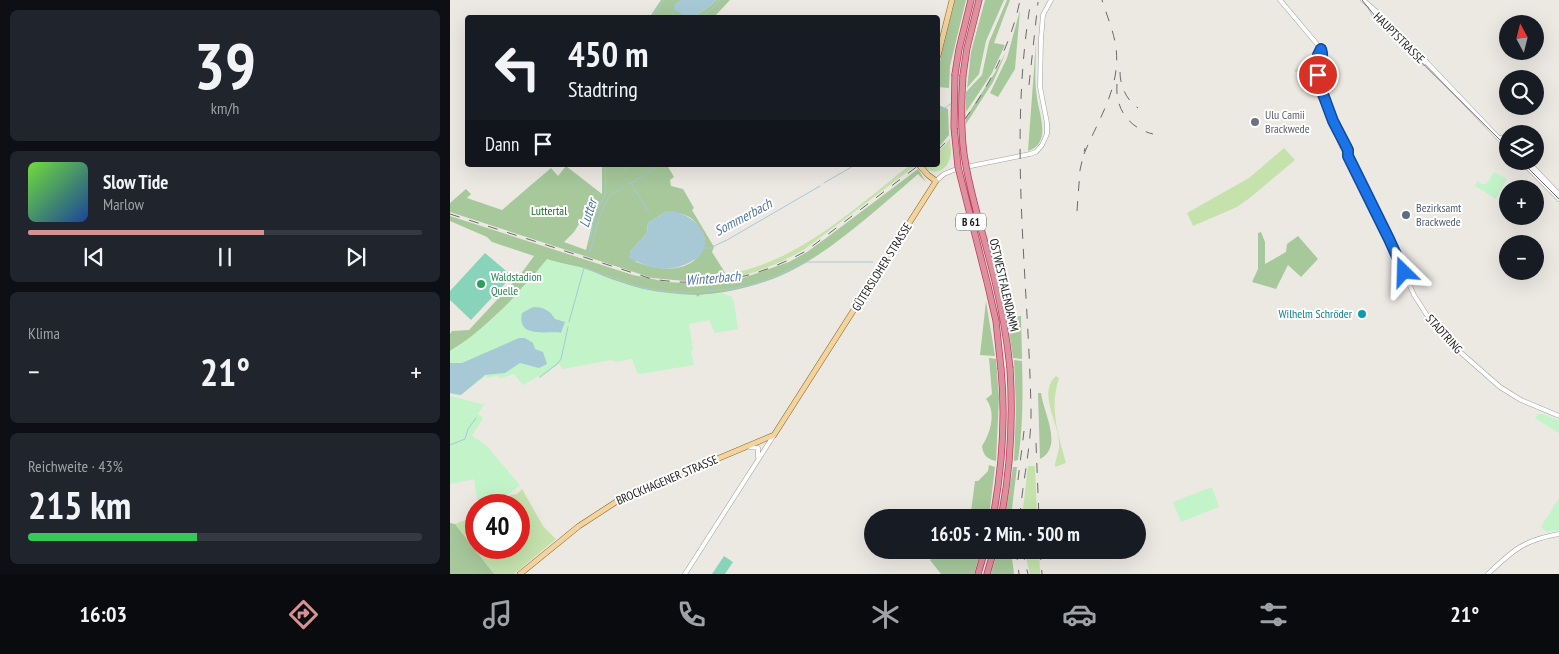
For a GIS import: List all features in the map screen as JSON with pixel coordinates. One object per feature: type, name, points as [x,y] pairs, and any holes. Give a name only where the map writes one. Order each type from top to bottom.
[{"type":"highway","name":"OSTWESTFALENDAMM","points":[[971,0],[959,49],[954,127],[958,167],[996,321],[1002,369],[1004,393],[1002,454],[994,509]]},
{"type":"highway","name":"OSTWESTFALENDAMM","points":[[979,0],[963,75],[962,125],[965,164],[996,282],[1010,368],[1011,439],[1002,509]]},
{"type":"highway","points":[[978,574],[982,559]]},
{"type":"highway","points":[[987,574],[991,559]]},
{"type":"main road","points":[[940,48],[952,0]]},
{"type":"main road","points":[[921,167],[936,181]]},
{"type":"main road","name":"GÜTERSLOHER STRASSE","points":[[774,435],[936,181]]},
{"type":"main road","name":"BROCKHAGENER STRASSE","points":[[520,574],[579,526],[610,504],[774,435]]},
{"type":"street","name":"GÜTERSLOHER STRASSE","points":[[936,181],[948,171],[1030,154],[1036,152],[1042,145],[1048,128],[1040,87],[1042,24],[1046,8],[1051,0]]},
{"type":"street","name":"STADTRING","points":[[1280,0],[1321,49],[1322,91],[1340,143],[1389,239],[1414,295],[1436,329],[1504,390],[1559,416]]},
{"type":"street","name":"HAUPTSTRASSE","points":[[1363,0],[1375,16],[1499,138]]},
{"type":"street","name":"HAUPTSTRASSE","points":[[1494,132],[1499,136]]},
{"type":"street","points":[[1530,170],[1559,199]]},
{"type":"street","points":[[1536,170],[1559,194]]},
{"type":"street","name":"GÜTERSLOHER STRASSE","points":[[685,574],[774,435]]},
{"type":"street","points":[[746,447],[754,446],[758,448],[759,456],[756,462]]},
{"type":"street","points":[[1488,574],[1512,551],[1523,544],[1559,534]]},
{"type":"green space","points":[[661,0],[681,0],[675,5],[683,15],[651,15]]},
{"type":"green space","points":[[716,0],[730,0],[716,15],[697,15]]},
{"type":"green space","points":[[955,0],[966,0],[950,66],[949,88],[940,87],[940,61]]},
{"type":"green space","points":[[985,0],[1004,0],[986,41],[979,74],[967,88],[971,52]]},
{"type":"green space","points":[[1007,0],[1010,0],[994,43],[1005,45],[992,73],[966,112],[966,92],[982,75],[989,42]]},
{"type":"green space","points":[[1020,10],[1015,69],[998,97],[990,93],[1007,58]]},
{"type":"green space","points":[[1036,42],[1036,84],[1042,135],[1040,142],[1028,151]]},
{"type":"green space","points":[[1006,52],[993,82],[966,124],[966,117]]},
{"type":"green space","points":[[1316,54],[1314,71],[1295,72],[1295,70]]},
{"type":"green space","points":[[940,106],[948,109],[949,135],[940,146]]},
{"type":"green space","points":[[950,139],[950,158],[945,167],[937,172],[927,169],[924,167],[940,167],[940,150]]},
{"type":"green space","points":[[1284,148],[1295,160],[1237,207],[1193,226],[1187,213],[1249,178]]},
{"type":"green space","name":"Luttertal","points":[[567,167],[602,194],[602,167],[668,167],[674,177],[670,180],[671,186],[683,189],[694,208],[692,210],[714,247],[712,252],[729,279],[685,281],[652,278],[450,212],[450,203],[466,189],[471,194],[467,198],[502,210],[551,168],[558,176]],"holes":[[[589,208],[592,225],[586,250],[564,242],[574,232]],[[666,212],[681,214],[695,221],[705,239],[697,258],[683,266],[668,269],[636,262],[630,252],[647,233],[648,223]]]},
{"type":"green space","points":[[907,167],[914,167],[805,249],[759,271],[729,279],[725,274],[751,268],[776,259],[800,247],[846,216]]},
{"type":"green space","points":[[918,169],[926,182],[918,174],[827,249],[787,273],[767,281],[698,297],[647,291],[595,274],[594,272],[553,261],[534,274],[509,303],[472,337],[450,351],[450,334],[452,331],[469,330],[520,275],[534,256],[492,242],[487,237],[450,221],[450,216],[633,275],[667,282],[703,284],[740,279],[789,262],[807,252]]},
{"type":"green space","points":[[1494,172],[1507,179],[1499,180],[1499,194],[1496,199],[1475,186],[1477,181],[1486,184]]},
{"type":"green space","points":[[1261,232],[1265,242],[1265,264],[1286,252],[1287,244],[1298,236],[1318,259],[1301,277],[1288,265],[1276,289],[1252,282],[1258,269],[1258,233]]},
{"type":"green space","name":"Waldstadion Quelle","points":[[485,253],[512,276],[471,320],[450,300],[450,291]]},
{"type":"green space","points":[[547,259],[581,267],[604,277],[655,291],[696,295],[698,297],[700,295],[725,293],[725,295],[731,296],[734,302],[738,329],[715,333],[709,320],[689,324],[694,365],[640,374],[637,373],[632,359],[616,362],[611,360],[563,369],[559,364],[540,378],[538,376],[523,385],[514,374],[501,378],[497,376],[487,378],[487,375],[459,396],[450,394],[450,351],[478,331],[502,309]]},
{"type":"green space","points":[[986,301],[995,356],[980,355]]},
{"type":"green space","points":[[1021,316],[1022,359],[1013,358],[1007,317]]},
{"type":"green space","points":[[989,358],[996,359],[999,398],[996,461],[986,456],[982,446],[988,436],[992,417],[986,399],[992,394]]},
{"type":"green space","points":[[1014,360],[1022,361],[1022,423],[1018,460],[1014,461],[1016,409]]},
{"type":"green space","points":[[1056,376],[1059,378],[1055,400],[1056,421],[1066,463],[1055,467],[1059,443],[1050,408],[1048,391]]},
{"type":"green space","points":[[1038,393],[1041,393],[1051,438],[1051,446],[1040,459]]},
{"type":"green space","points":[[450,396],[486,405],[483,406],[478,414],[483,418],[472,436],[486,445],[520,485],[509,494],[476,494],[474,479],[450,484]]},
{"type":"green space","points":[[1538,414],[1543,414],[1559,421],[1559,433],[1535,418]]},
{"type":"green space","points":[[989,465],[995,467],[990,509],[971,509],[975,481],[978,481],[988,471]]},
{"type":"green space","points":[[1028,466],[1035,466],[1037,509],[1023,509]]},
{"type":"green space","points":[[1013,467],[1017,467],[1012,509],[1006,509]]},
{"type":"green space","points":[[1212,487],[1219,507],[1181,522],[1173,502]]},
{"type":"green space","points":[[522,489],[525,494],[517,494]]},
{"type":"green space","points":[[1559,498],[1559,530],[1546,532],[1541,527]]},
{"type":"green space","points":[[530,503],[543,526],[556,539],[514,574],[494,574],[482,559],[530,559]]},
{"type":"green space","points":[[465,520],[465,537],[455,524]]},
{"type":"green space","points":[[450,523],[455,524],[465,537],[465,559],[482,559],[494,574],[450,574]]},
{"type":"green space","points":[[724,556],[733,562],[725,574],[712,574]]},
{"type":"green space","points":[[978,559],[974,574],[941,574],[930,560]]},
{"type":"green space","points":[[995,559],[1012,559],[1014,574],[991,574]]},
{"type":"green space","points":[[1026,559],[1039,559],[1040,574],[1030,574]]},
{"type":"water","points":[[681,0],[716,0],[697,15],[683,15],[674,9],[674,5]]},
{"type":"water","points":[[672,211],[687,216],[699,226],[705,239],[705,247],[701,254],[684,265],[668,269],[645,265],[629,258],[630,252],[647,233],[648,223],[666,212]]},
{"type":"water","points":[[533,307],[546,310],[555,319],[565,322],[561,333],[535,332],[524,327],[522,313]]},
{"type":"water","points":[[519,338],[525,338],[533,343],[535,349],[543,352],[547,364],[539,368],[520,363],[505,373],[485,375],[461,395],[450,393],[450,363],[462,363]]},
{"type":"waterway","name":"Lutter","points":[[653,15],[664,0]]},
{"type":"waterway","name":"Lutter","points":[[704,15],[720,0]]},
{"type":"waterway","name":"Sommerbach","points":[[965,97],[970,95],[974,87],[976,88]]},
{"type":"waterway","name":"Sommerbach","points":[[940,112],[952,103]]},
{"type":"waterway","name":"Lutter","points":[[590,239],[595,215],[606,193],[605,167]]},
{"type":"waterway","name":"Lutter","points":[[625,171],[626,167]]},
{"type":"waterway","points":[[631,183],[657,167]]},
{"type":"waterway","name":"Sommerbach","points":[[824,183],[852,167]]},
{"type":"waterway","name":"Sommerbach","points":[[628,184],[631,183],[649,213]]},
{"type":"waterway","name":"Sommerbach","points":[[702,248],[710,248],[727,240],[820,186]]},
{"type":"waterway","name":"Sommerbach","points":[[590,252],[605,204],[613,193],[623,188]]},
{"type":"waterway","name":"Winterbach","points":[[569,322],[584,268],[643,288],[672,292],[692,292],[747,286],[767,280],[807,262],[873,262]]},
{"type":"waterway","name":"Lutter","points":[[540,377],[561,359],[568,327]]},
{"type":"waterway","name":"Lutter","points":[[450,445],[465,439],[468,429],[476,418]]},
{"type":"tram line","points":[[1362,0],[1375,16],[1499,139]]},
{"type":"tram line","points":[[1530,170],[1559,199]]},
{"type":"railway","points":[[940,148],[965,118],[990,81],[1008,40],[1020,0]]},
{"type":"railway","points":[[1021,509],[1031,422],[1020,153],[1024,51],[1031,0]]},
{"type":"railway","points":[[1084,154],[1112,90],[1117,62],[1115,42],[1102,0]]},
{"type":"railway","points":[[1029,85],[1038,2]]},
{"type":"railway","points":[[1120,72],[1124,92],[1138,108]]},
{"type":"railway","points":[[1117,84],[1118,102],[1125,116],[1137,127],[1153,134]]},
{"type":"railway","points":[[1077,211],[1080,170],[1085,148]]},
{"type":"railway","points":[[450,214],[652,279],[673,282],[713,281],[750,275],[787,261],[806,251],[916,167]]},
{"type":"railway","points":[[1018,480],[1024,431]]},
{"type":"railway","points":[[1036,443],[1039,509]]},
{"type":"railway","points":[[1017,559],[1019,574]]},
{"type":"railway","points":[[1024,559],[1028,574]]},
{"type":"railway","points":[[1041,559],[1042,574]]},
{"type":"place","name":"Ulu Camii Brackwede","points":[[1255,122]]},
{"type":"place","name":"Bezirksamt Brackwede","points":[[1406,215]]},
{"type":"place","name":"Waldstadion Quelle","points":[[481,284]]},
{"type":"place","name":"Wilhelm Schröder","points":[[1362,314]]},
{"type":"route","points":[[1318,75],[1318,55],[1321,49],[1322,91],[1324,98],[1337,130],[1348,150],[1348,156],[1404,272]]}]
